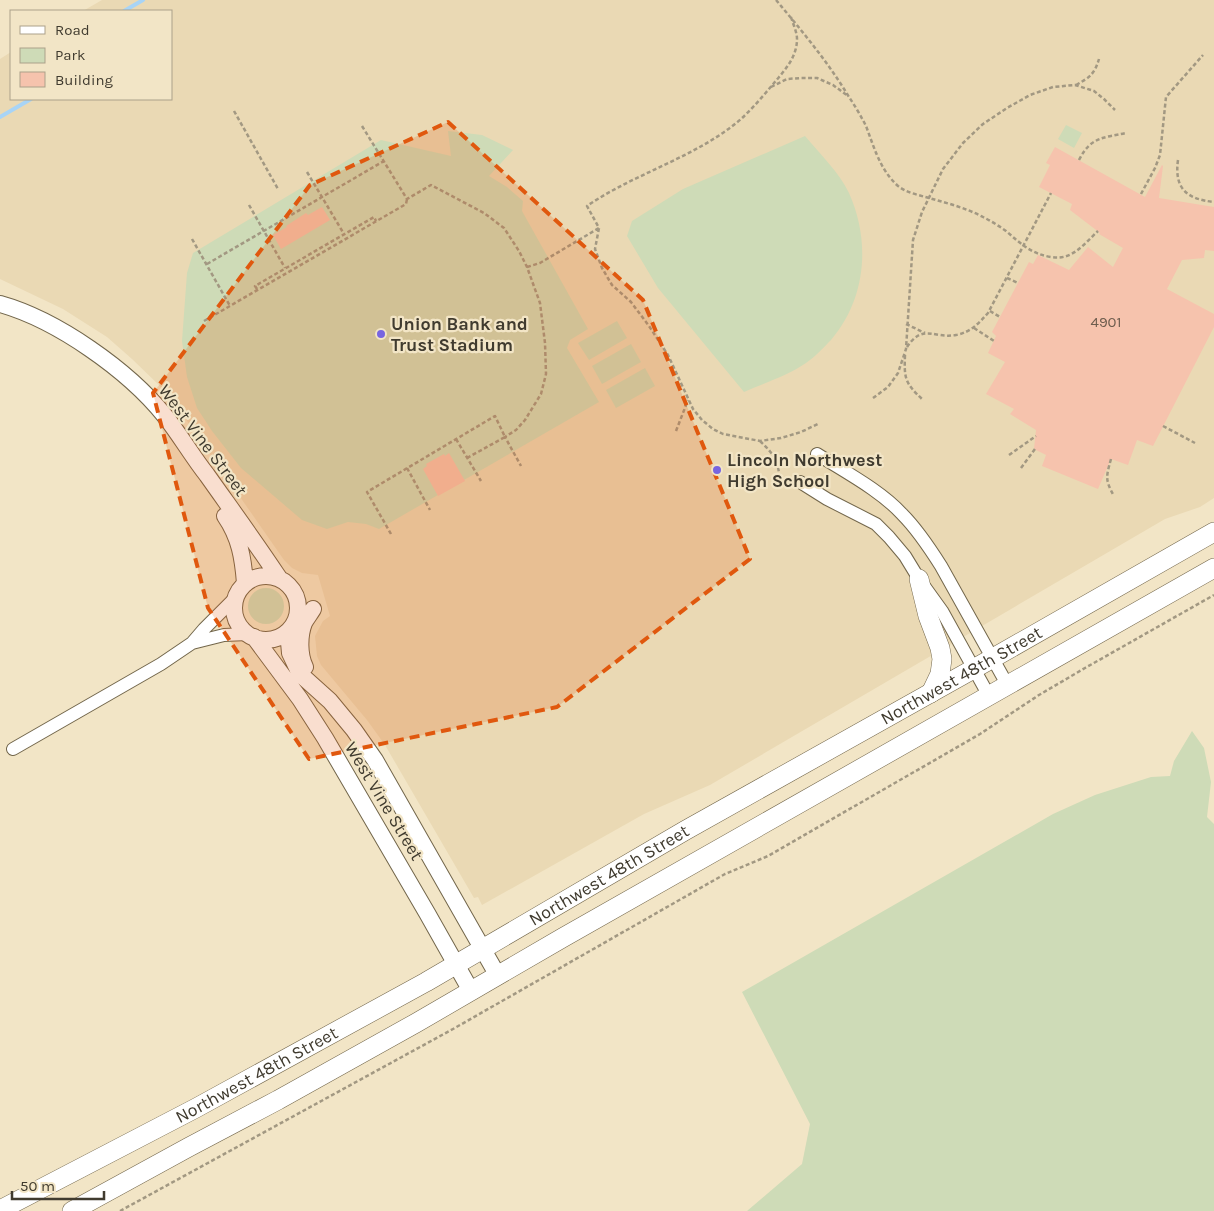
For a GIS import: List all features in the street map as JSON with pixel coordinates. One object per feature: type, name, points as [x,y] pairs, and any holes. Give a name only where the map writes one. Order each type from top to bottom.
[{"type":"main road","name":"Northwest 48th Street","points":[[0,1210],[196,1108],[426,982],[694,825],[1214,532]]},
{"type":"main road","name":"Northwest 48th Street","points":[[72,1211],[407,1028],[572,932],[1214,568]]},
{"type":"main road","points":[[919,578],[928,616],[940,648],[942,659],[940,674],[931,693]]},
{"type":"street","name":"West Vine Street","points":[[0,304],[52,326],[88,347],[128,377],[164,416],[279,578]]},
{"type":"street","name":"West Vine Street","points":[[128,377],[232,526],[241,549],[241,590]]},
{"type":"street","points":[[818,454],[881,495],[901,512],[913,526],[933,554],[1008,686]]},
{"type":"street","points":[[800,482],[827,499],[876,524],[890,537],[942,611],[989,696]]},
{"type":"street","points":[[13,749],[161,664],[192,643],[204,629],[241,590],[253,578],[270,576],[279,578],[288,584],[297,600],[298,610],[296,619],[281,636],[263,640],[251,635],[240,626],[236,617],[234,607],[241,590]]},
{"type":"street","points":[[313,609],[304,623],[301,636],[301,651],[304,664],[318,689]]},
{"type":"street","name":"West Vine Street","points":[[288,630],[290,653],[300,674],[330,700],[375,760],[498,976]]},
{"type":"street","points":[[192,643],[224,635],[251,635]]},
{"type":"street","name":"West Vine Street","points":[[251,635],[300,699],[403,871],[471,991]]},
{"type":"path","points":[[776,0],[809,38],[832,69],[865,125],[875,154],[885,171],[898,186],[914,194],[958,206],[983,216],[1030,251],[1051,257],[1064,257],[1076,252],[1098,231]]},
{"type":"path","points":[[791,17],[797,38],[789,65],[757,104],[740,120],[705,144],[604,195],[587,206],[599,228],[595,249],[602,268],[612,284],[631,302],[668,355],[693,409],[698,415],[713,429],[723,434],[760,441],[782,438],[818,424]]},
{"type":"path","points":[[1141,194],[1156,168],[1160,155],[1166,96],[1204,55]]},
{"type":"path","points":[[1075,85],[1095,71],[1099,59]]},
{"type":"path","points":[[770,88],[787,80],[817,78],[833,85],[850,97]]},
{"type":"path","points":[[923,400],[912,389],[904,374],[913,240],[922,212],[943,169],[963,143],[983,124],[1030,95],[1053,87],[1075,85],[1094,91],[1115,110]]},
{"type":"path","points":[[234,111],[278,188]]},
{"type":"path","points":[[362,126],[407,199]]},
{"type":"path","points":[[1078,160],[1083,150],[1089,144],[1106,136],[1126,132]]},
{"type":"path","points":[[206,264],[322,198],[384,160]]},
{"type":"path","points":[[1178,160],[1178,177],[1185,192],[1200,200],[1214,202]]},
{"type":"path","points":[[306,172],[344,234]]},
{"type":"path","points":[[204,320],[376,222],[406,204],[407,199],[431,185],[484,213],[504,228],[527,267],[540,303],[545,343],[546,374],[541,394],[525,420],[516,430],[468,458]]},
{"type":"path","points":[[906,324],[924,333],[942,336],[956,335],[974,328],[990,311],[1051,193]]},
{"type":"path","points":[[249,206],[285,268]]},
{"type":"path","points":[[258,290],[255,286],[344,234],[374,217],[376,222]]},
{"type":"path","points":[[527,267],[540,263],[599,228]]},
{"type":"path","points":[[192,239],[230,306]]},
{"type":"path","points":[[1007,278],[1018,283]]},
{"type":"path","points":[[990,311],[1000,317]]},
{"type":"path","points":[[974,328],[994,340]]},
{"type":"path","points":[[873,398],[888,387],[898,373],[906,349],[913,338],[924,333]]},
{"type":"path","points":[[676,431],[689,399]]},
{"type":"path","points":[[391,534],[366,492],[495,416],[521,466]]},
{"type":"path","points":[[1163,426],[1195,443]]},
{"type":"path","points":[[1009,455],[1036,436]]},
{"type":"path","points":[[456,439],[481,482]]},
{"type":"path","points":[[760,441],[774,456],[779,466],[780,480]]},
{"type":"path","points":[[1021,468],[1034,449]]},
{"type":"path","points":[[1111,459],[1107,478],[1108,485],[1114,496]]},
{"type":"path","points":[[407,468],[430,510]]},
{"type":"path","points":[[120,1211],[453,1029],[725,874],[768,856],[980,734],[1070,677],[1214,594]]},
{"type":"highlighted area","points":[[448,122],[643,300],[750,559],[557,707],[309,759],[208,608],[153,393],[310,185]]},
{"type":"shaded area","name":"Lincoln Northwest High School","points":[[102,0],[1214,0],[1214,498],[1200,507],[1165,519],[710,785],[644,814],[482,905],[478,897],[474,898],[385,745],[367,720],[321,665],[317,656],[315,636],[323,621],[330,616],[318,575],[302,573],[292,568],[284,560],[178,408],[163,389],[132,359],[107,337],[63,309],[0,279],[0,59],[10,53],[10,100],[172,100],[172,10],[85,10]]},
{"type":"green space","points":[[1066,125],[1082,133],[1074,148],[1058,139]]},
{"type":"green space","name":"Union Bank and Trust Stadium","points":[[448,131],[482,135],[513,150],[489,176],[507,187],[523,201],[522,211],[588,329],[570,340],[567,348],[599,402],[379,529],[366,524],[348,522],[327,529],[302,520],[241,468],[212,431],[197,408],[187,377],[182,341],[187,273],[193,253],[381,140],[451,156]]},
{"type":"green space","points":[[805,136],[840,178],[849,193],[856,212],[862,250],[858,288],[852,307],[843,324],[816,355],[791,372],[744,392],[658,288],[627,236],[632,221],[683,189]]},
{"type":"green space","points":[[617,321],[627,338],[589,360],[578,343]]},
{"type":"green space","points":[[631,344],[641,362],[602,384],[592,366]]},
{"type":"green space","points":[[645,368],[655,386],[616,408],[606,390]]},
{"type":"green space","points":[[266,588],[273,589],[279,593],[283,599],[283,613],[279,619],[273,623],[266,624],[259,623],[253,619],[249,613],[248,606],[249,599],[253,593],[259,589]]},
{"type":"green space","points":[[1192,731],[1204,748],[1211,782],[1207,817],[1214,824],[1214,1211],[747,1211],[802,1164],[810,1124],[742,992],[1053,814],[1095,795],[1151,777],[1170,776],[1174,761]]},
{"type":"building","points":[[1055,147],[1145,197],[1162,165],[1159,198],[1214,207],[1214,251],[1205,250],[1204,258],[1182,260],[1167,289],[1214,314],[1214,327],[1153,446],[1137,440],[1128,465],[1111,459],[1098,489],[1042,466],[1046,455],[1034,449],[1036,430],[1010,414],[1014,409],[986,394],[1005,362],[988,353],[996,336],[992,332],[1029,262],[1033,264],[1038,255],[1069,270],[1088,247],[1113,267],[1123,248],[1099,234],[1070,210],[1072,204],[1039,187],[1050,165],[1046,163]]},
{"type":"building","points":[[322,207],[330,220],[281,249],[273,235],[306,213],[308,215]]},
{"type":"building","points":[[449,453],[465,481],[438,496],[423,469],[427,466],[426,464]]},
{"type":"waterway","points":[[126,10],[143,0]]},
{"type":"waterway","points":[[0,117],[29,100]]},
{"type":"place","name":"Union Bank and Trust Stadium","points":[[381,334]]},
{"type":"place","name":"Lincoln Northwest High School","points":[[717,470]]}]
